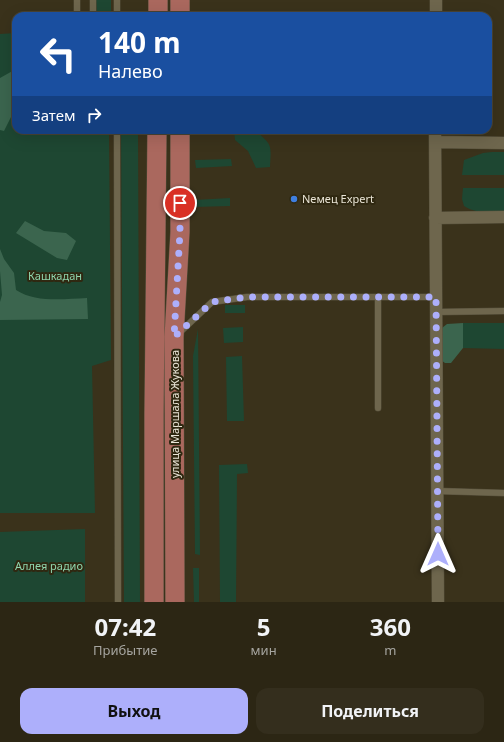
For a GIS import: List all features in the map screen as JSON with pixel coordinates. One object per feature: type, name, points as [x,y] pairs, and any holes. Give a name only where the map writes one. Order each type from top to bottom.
[{"type":"main road","points":[[158,0],[158,12]]},
{"type":"main road","points":[[180,0],[180,12]]},
{"type":"main road","name":"улица Маршала Жукова","points":[[154,602],[157,134]]},
{"type":"main road","name":"улица Маршала Жукова","points":[[175,602],[174,337],[180,232],[180,134]]},
{"type":"street","points":[[436,0],[436,12]]},
{"type":"street","points":[[438,602],[435,136],[504,143]]},
{"type":"street","points":[[435,218],[504,217]]},
{"type":"lane","points":[[77,0],[77,12]]},
{"type":"lane","points":[[93,0],[93,12]]},
{"type":"lane","points":[[117,0],[117,12]]},
{"type":"lane","points":[[117,134],[118,602]]},
{"type":"lane","points":[[174,337],[212,302],[247,297],[436,297]]},
{"type":"lane","points":[[378,297],[378,408]]},
{"type":"lane","points":[[436,312],[504,311]]},
{"type":"lane","points":[[437,491],[504,493]]},
{"type":"green space","points":[[96,0],[111,0],[111,12],[97,12]]},
{"type":"green space","name":"Кашкадан","points":[[12,33],[12,134],[109,134],[111,360],[92,366],[95,513],[0,513],[0,34]]},
{"type":"green space","points":[[12,71],[12,115],[4,131],[0,130],[0,78]]},
{"type":"green space","points":[[121,134],[138,134],[140,602],[124,602]]},
{"type":"green space","points":[[234,134],[259,134],[270,146],[270,167],[256,168],[248,151],[235,140]]},
{"type":"green space","points":[[504,152],[504,175],[462,175],[464,160],[483,153]]},
{"type":"green space","points":[[231,159],[232,166],[196,168],[195,160]]},
{"type":"green space","points":[[463,188],[504,188],[504,212],[488,212],[469,209],[464,206],[462,199]]},
{"type":"green space","points":[[230,198],[230,206],[194,207],[194,200]]},
{"type":"green space","points":[[25,221],[44,231],[66,233],[76,241],[67,260],[57,258],[16,233]]},
{"type":"green space","points":[[0,249],[4,259],[14,273],[16,290],[41,299],[87,298],[88,319],[0,320],[0,302],[2,295]]},
{"type":"green space","points":[[225,305],[245,305],[245,313],[225,313]]},
{"type":"green space","points":[[463,323],[504,323],[504,349],[463,348]]},
{"type":"green space","points":[[463,323],[463,348],[451,363],[445,363],[441,360],[442,328],[447,324]]},
{"type":"green space","points":[[243,327],[243,342],[224,343],[223,328]]},
{"type":"green space","points":[[198,329],[200,555],[195,554],[193,356]]},
{"type":"green space","points":[[242,356],[244,421],[227,421],[226,357]]},
{"type":"green space","points":[[247,464],[248,473],[237,474],[236,602],[220,602],[219,465]]},
{"type":"green space","name":"Аллея радио","points":[[85,529],[85,602],[0,602],[0,532]]},
{"type":"green space","points":[[193,568],[199,568],[199,602],[194,602]]},
{"type":"place","name":"Nемец Expert","points":[[294,199]]},
{"type":"route","points":[[180,203],[180,232],[174,337],[212,302],[247,297],[436,297],[438,554]]}]
